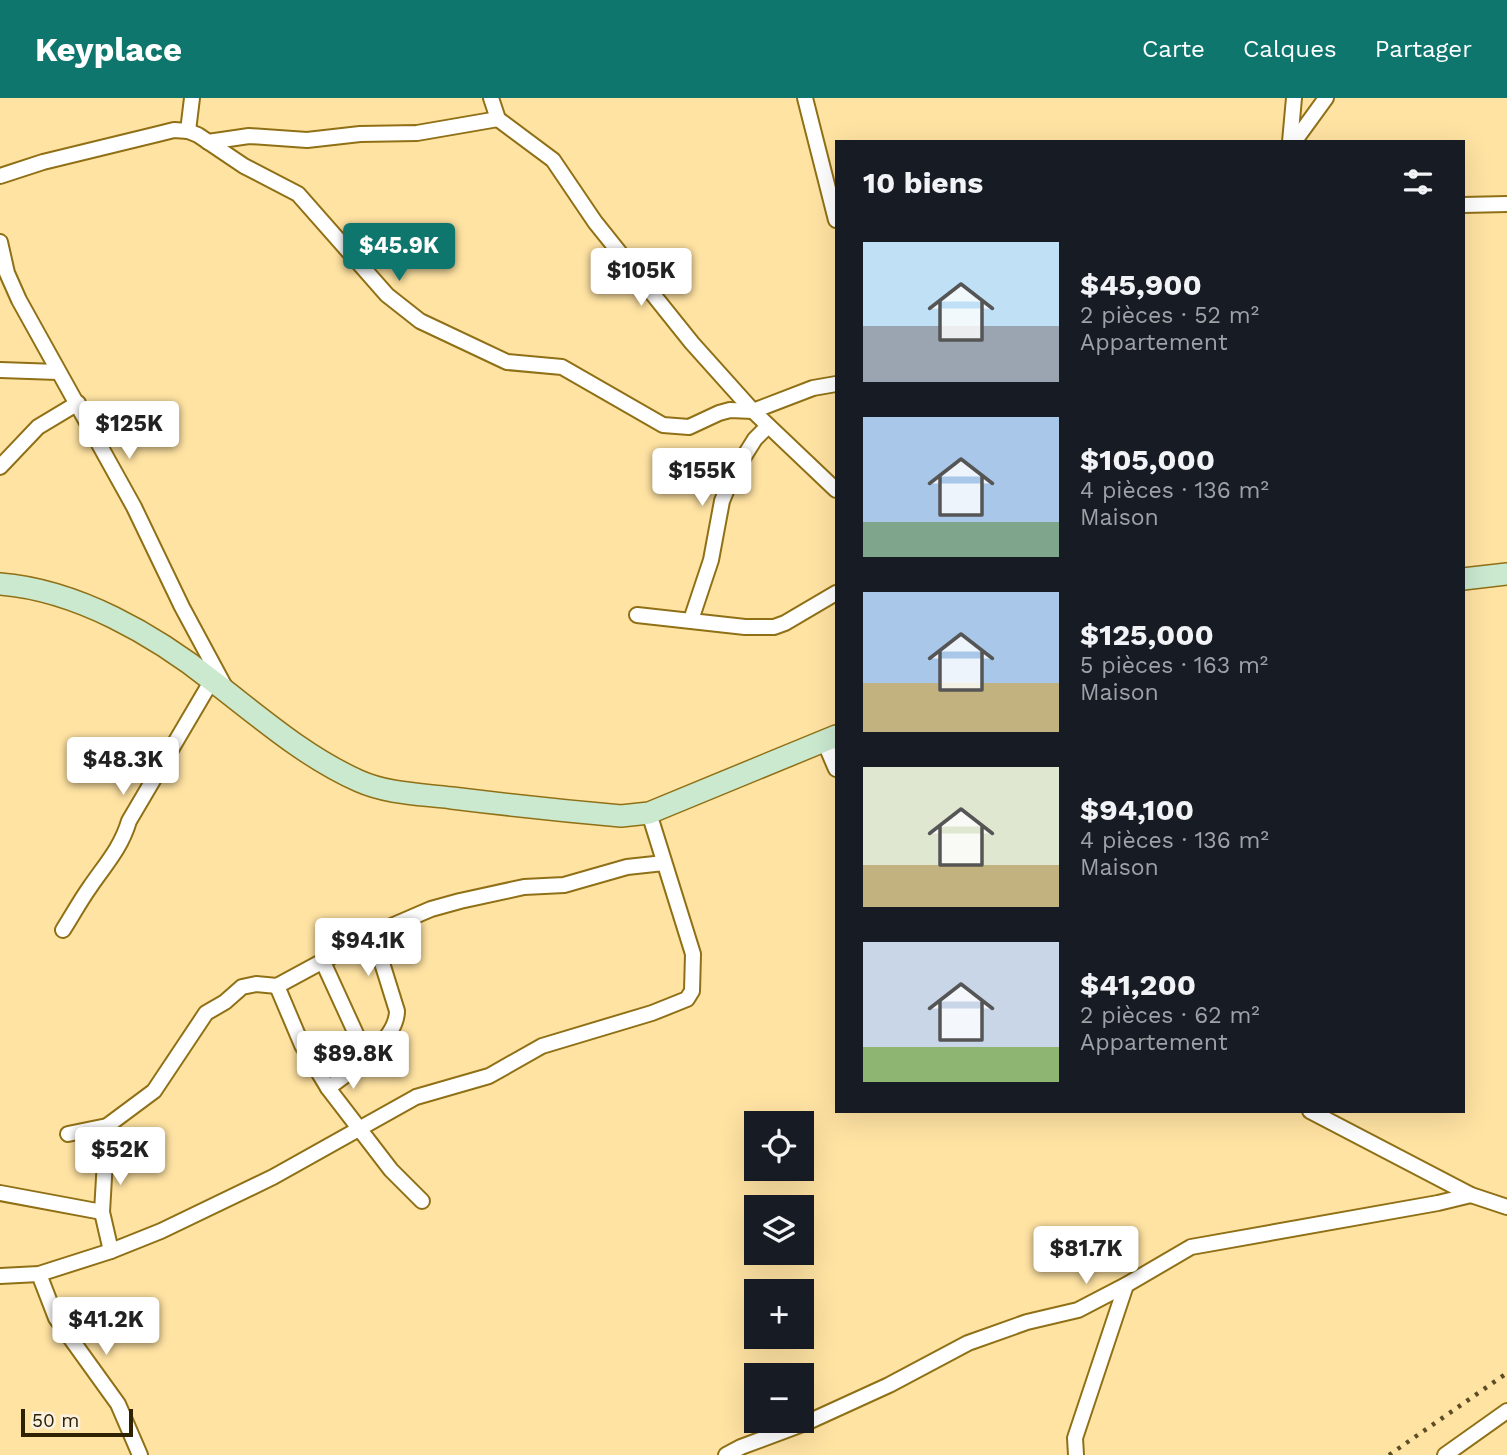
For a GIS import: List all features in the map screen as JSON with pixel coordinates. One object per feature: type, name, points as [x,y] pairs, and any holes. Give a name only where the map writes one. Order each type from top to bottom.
[{"type":"street","points":[[188,131],[192,98]]},
{"type":"street","points":[[491,98],[498,119],[553,160],[595,222],[692,343],[753,411],[835,489]]},
{"type":"street","points":[[805,98],[835,216]]},
{"type":"street","points":[[1292,140],[1294,98]]},
{"type":"street","points":[[1294,140],[1326,98]]},
{"type":"street","points":[[208,142],[249,136],[307,140],[360,134],[417,133],[498,119]]},
{"type":"street","points":[[0,176],[43,162],[174,130],[188,131],[244,166],[298,194],[387,295],[420,321],[507,362],[562,367],[663,425],[689,427],[730,410],[753,411],[813,388],[835,384]]},
{"type":"street","points":[[1465,205],[1507,204]]},
{"type":"street","points":[[0,242],[7,273],[19,300],[134,507],[220,687]]},
{"type":"street","points":[[0,370],[58,372]]},
{"type":"street","points":[[0,467],[38,427],[78,403]]},
{"type":"street","points":[[691,620],[710,560],[722,501],[733,474],[755,439],[768,426]]},
{"type":"street","points":[[1465,579],[1507,574]]},
{"type":"street","points":[[0,584],[27,587],[60,597],[135,628],[176,654],[297,747],[338,771],[380,789],[621,816],[649,813],[830,738],[835,764]]},
{"type":"street","points":[[637,615],[745,627],[774,627],[835,594]]},
{"type":"street","points":[[63,930],[113,858],[123,841],[129,821],[220,687]]},
{"type":"street","points":[[0,1276],[39,1274],[111,1251],[161,1231],[273,1177],[416,1097],[489,1076],[542,1046],[652,1013],[687,999],[692,991],[693,954],[649,813]]},
{"type":"street","points":[[68,1134],[107,1126],[155,1091],[206,1013],[225,1002],[242,987],[256,984],[277,986],[373,934],[431,909],[524,887],[564,885],[627,867],[664,863]]},
{"type":"street","points":[[328,1088],[382,1043],[397,1018],[373,934]]},
{"type":"street","points":[[323,962],[367,1058]]},
{"type":"street","points":[[277,986],[302,1045],[328,1088],[391,1170],[422,1201]]},
{"type":"street","points":[[1314,1113],[1471,1195],[1507,1207]]},
{"type":"street","points":[[107,1126],[102,1212],[111,1251]]},
{"type":"street","points":[[0,1194],[102,1212]]},
{"type":"street","points":[[726,1455],[890,1385],[968,1343],[1027,1322],[1078,1310],[1191,1247],[1471,1195]]},
{"type":"street","points":[[39,1274],[56,1318],[118,1404],[139,1455]]},
{"type":"street","points":[[1076,1455],[1075,1438],[1126,1285]]},
{"type":"street","points":[[1445,1455],[1507,1411]]},
{"type":"railway","points":[[1389,1455],[1507,1373]]}]
